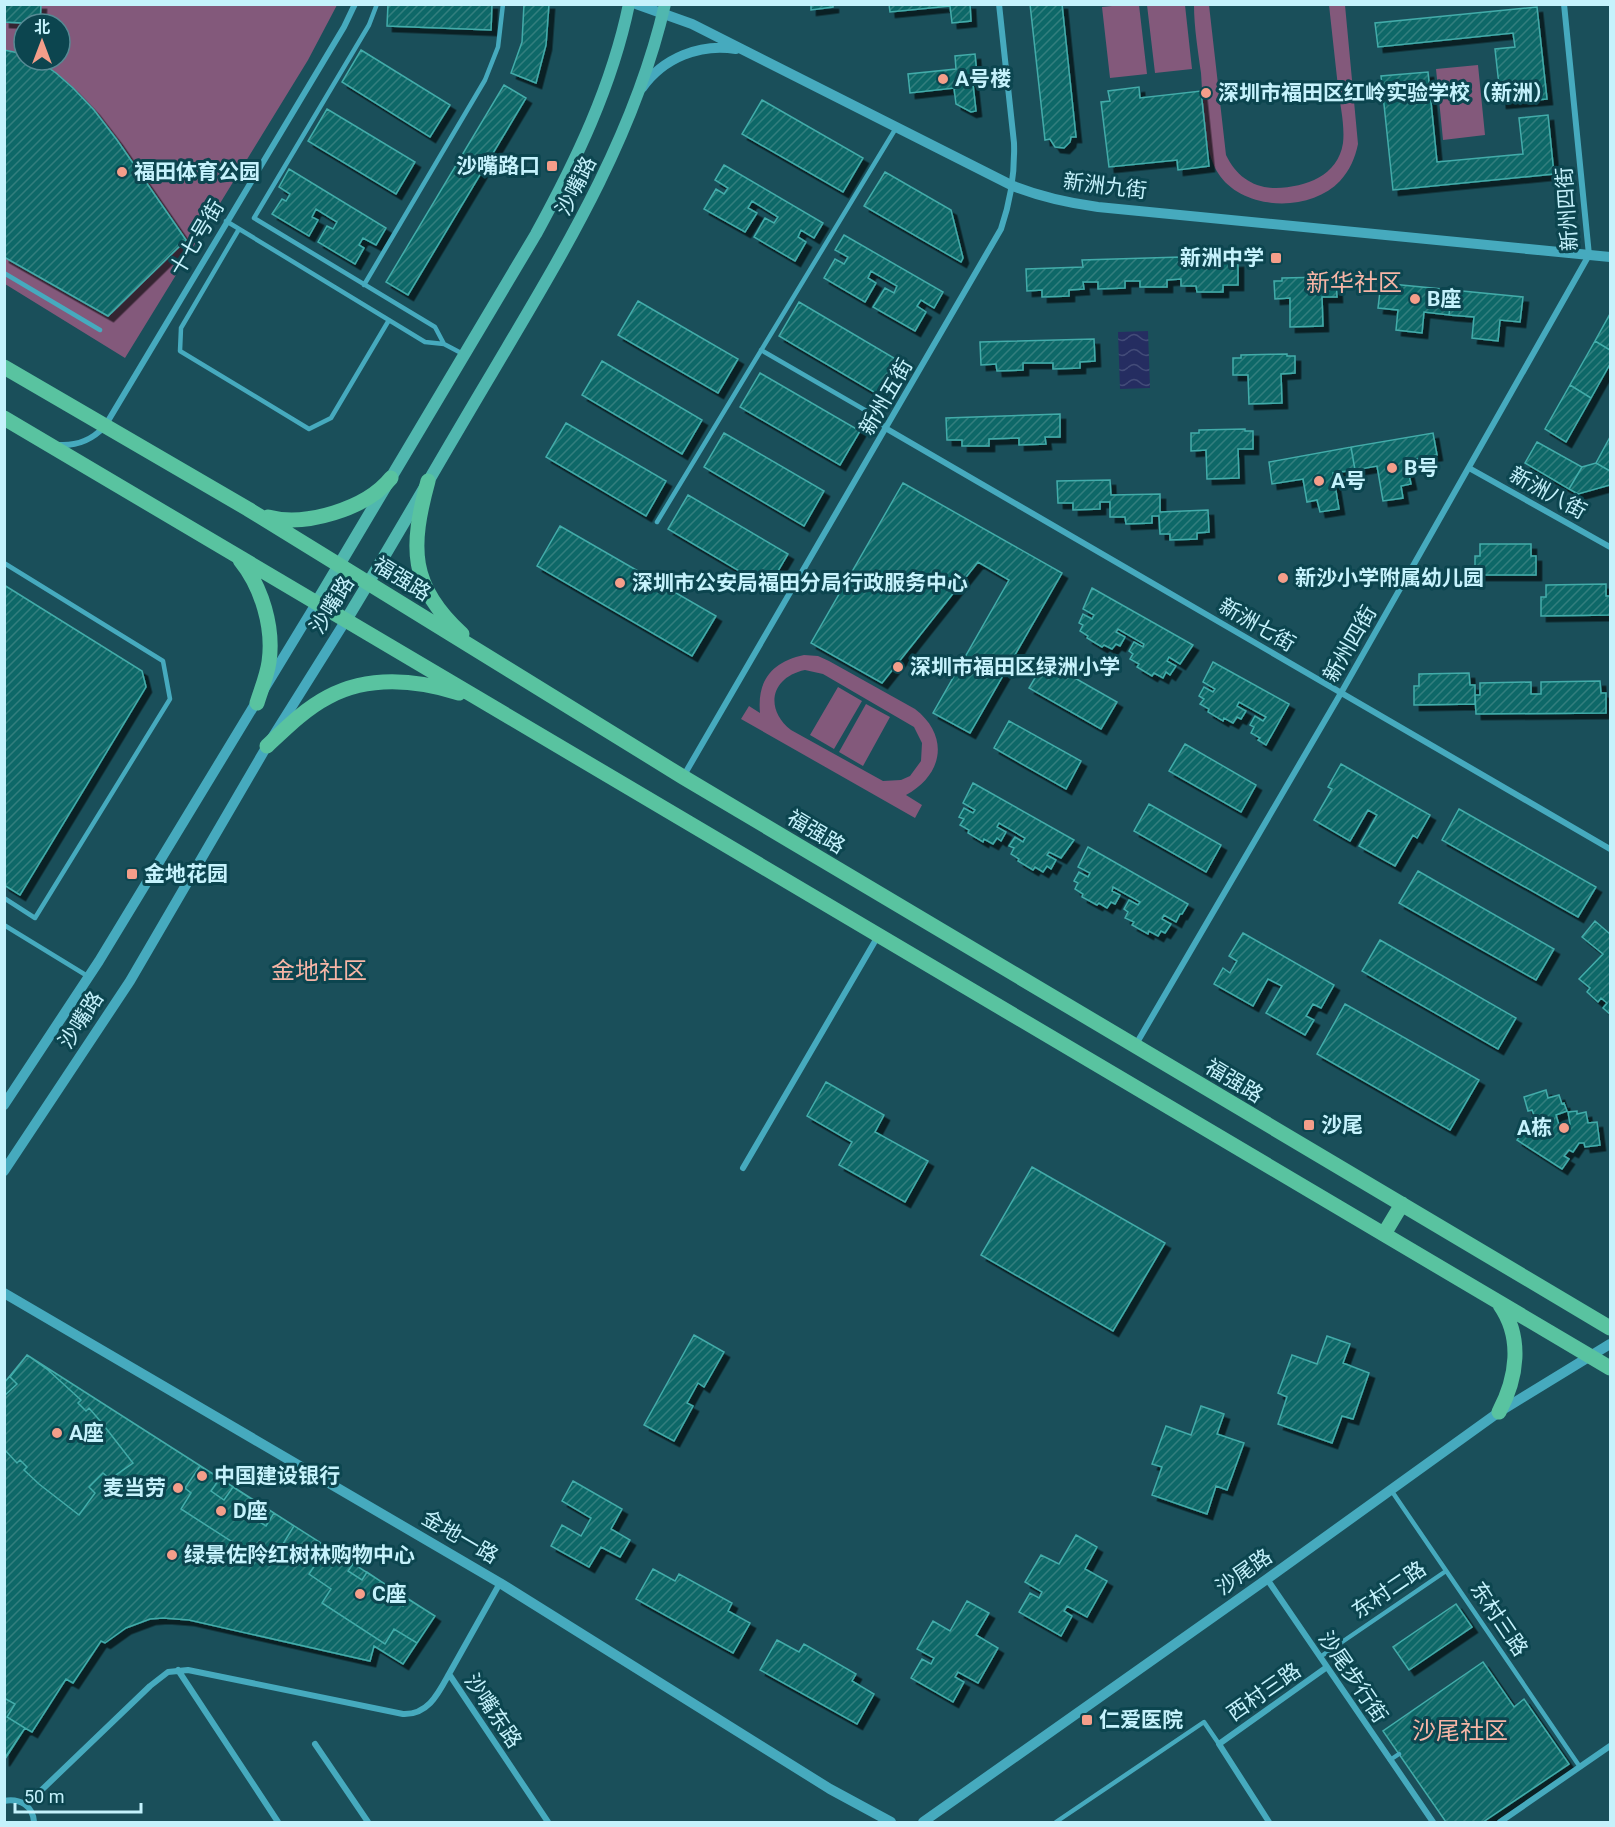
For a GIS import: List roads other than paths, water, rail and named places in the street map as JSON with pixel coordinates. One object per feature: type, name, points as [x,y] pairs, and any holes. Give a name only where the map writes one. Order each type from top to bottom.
[{"type":"main road","name":"沙嘴路","points":[[317,602],[536,234],[578,155],[607,81],[622,36],[629,4]]},
{"type":"main road","name":"沙嘴路","points":[[346,620],[580,222],[618,146],[653,52],[664,9]]},
{"type":"main road","name":"福强路","points":[[4,367],[248,509],[683,777],[1611,1328]]},
{"type":"main road","points":[[4,418],[1611,1368]]},
{"type":"main road","points":[[248,509],[277,520],[313,518],[363,500],[378,491],[391,478]]},
{"type":"main road","points":[[428,482],[416,530],[416,549],[421,574],[434,604],[452,624],[494,662]]},
{"type":"main road","points":[[237,555],[250,572],[259,591],[269,634],[268,666],[257,703]]},
{"type":"main road","points":[[267,746],[310,709],[329,696],[357,686],[387,682],[419,683],[479,699]]},
{"type":"main road","points":[[1384,1234],[1402,1204]]},
{"type":"main road","points":[[1498,1302],[1509,1317],[1514,1335],[1515,1356],[1512,1383],[1499,1412]]},
{"type":"street","name":"十七号街","points":[[105,426],[344,27],[355,4]]},
{"type":"street","name":"新洲九街","points":[[636,4],[664,9],[896,128],[1012,186],[1036,195],[1098,207],[1611,257]]},
{"type":"street","name":"新州五街","points":[[683,777],[1001,229],[1012,186],[1014,143],[999,4]]},
{"type":"street","name":"新州四街","points":[[1135,1047],[1341,693],[1589,255],[1563,4]]},
{"type":"street","points":[[635,101],[652,75],[683,55],[713,47],[728,47],[747,52]]},
{"type":"street","points":[[50,444],[74,445],[86,442],[96,436],[105,426]]},
{"type":"street","name":"新洲七街","points":[[887,429],[1611,849]]},
{"type":"street","name":"新洲八街","points":[[1469,468],[1611,547]]},
{"type":"street","name":"沙嘴路","points":[[4,1105],[89,977],[317,602]]},
{"type":"street","name":"沙嘴路","points":[[4,1171],[130,981],[267,746],[346,620]]},
{"type":"street","points":[[742,1168],[879,935]]},
{"type":"street","name":"金地一路","points":[[4,1293],[500,1583],[830,1789],[891,1822]]},
{"type":"street","name":"沙尾路","points":[[927,1822],[1499,1412],[1611,1344]]},
{"type":"street","name":"沙尾步行街","points":[[1267,1579],[1432,1822]]},
{"type":"street","name":"沙嘴东路","points":[[500,1583],[449,1674],[548,1822]]},
{"type":"street","name":"西村三路","points":[[1220,1744],[1327,1667]]},
{"type":"street","points":[[178,1670],[278,1822]]},
{"type":"street","points":[[26,1805],[168,1672],[188,1670],[412,1715],[430,1704],[449,1674]]},
{"type":"street","points":[[315,1744],[368,1822]]},
{"type":"street","points":[[1220,1744],[1269,1822]]},
{"type":"street","points":[[1500,1822],[1611,1746]]},
{"type":"street","points":[[4,1801],[13,1800],[26,1805],[31,1810],[34,1822]]},
{"type":"lane","points":[[377,4],[369,25],[254,218],[435,327],[444,344]]},
{"type":"lane","points":[[364,285],[485,80],[498,47],[503,4]]},
{"type":"lane","points":[[657,522],[896,128]]},
{"type":"lane","points":[[226,221],[426,342],[444,344],[464,355]]},
{"type":"lane","points":[[239,229],[181,327],[180,351],[309,429],[331,418],[389,320]]},
{"type":"lane","points":[[4,273],[100,330]]},
{"type":"lane","points":[[761,350],[870,413],[887,429]]},
{"type":"lane","points":[[4,563],[163,661],[170,699],[35,918],[4,898]]},
{"type":"lane","points":[[4,925],[89,977]]},
{"type":"lane","name":"东村三路","points":[[1391,1490],[1580,1767]]},
{"type":"lane","name":"东村二路","points":[[1320,1657],[1446,1570]]},
{"type":"lane","points":[[1056,1822],[1204,1722],[1220,1744]]},
{"type":"lane","points":[[1390,1760],[1399,1754]]},
{"type":"water","points":[[1148,331],[1150,388],[1120,389],[1118,332]]},
{"type":"place","name":"A号楼","points":[[943,79]]},
{"type":"place","name":"深圳市福田区红岭实验学校（新洲）","points":[[1206,93]]},
{"type":"place","name":"沙嘴路口","points":[[552,166]]},
{"type":"place","name":"福田体育公园","points":[[122,172]]},
{"type":"place","name":"新洲中学","points":[[1276,258]]},
{"type":"place","name":"B座","points":[[1415,299]]},
{"type":"place","name":"B号","points":[[1392,468]]},
{"type":"place","name":"A号","points":[[1319,481]]},
{"type":"place","name":"新沙小学附属幼儿园","points":[[1283,578]]},
{"type":"place","name":"深圳市公安局福田分局行政服务中心","points":[[620,583]]},
{"type":"place","name":"深圳市福田区绿洲小学","points":[[898,667]]},
{"type":"place","name":"金地花园","points":[[132,874]]},
{"type":"place","name":"沙尾","points":[[1309,1125]]},
{"type":"place","name":"A栋","points":[[1564,1128]]},
{"type":"place","name":"A座","points":[[57,1433]]},
{"type":"place","name":"中国建设银行","points":[[202,1476]]},
{"type":"place","name":"麦当劳","points":[[178,1488]]},
{"type":"place","name":"D座","points":[[221,1511]]},
{"type":"place","name":"绿景佐阾红树林购物中心","points":[[172,1555]]},
{"type":"place","name":"C座","points":[[360,1594]]},
{"type":"place","name":"仁爱医院","points":[[1087,1720]]},
{"type":"district","name":"新华社区","points":[[1354,283]]},
{"type":"district","name":"金地社区","points":[[319,971]]},
{"type":"district","name":"沙尾社区","points":[[1460,1731]]}]
